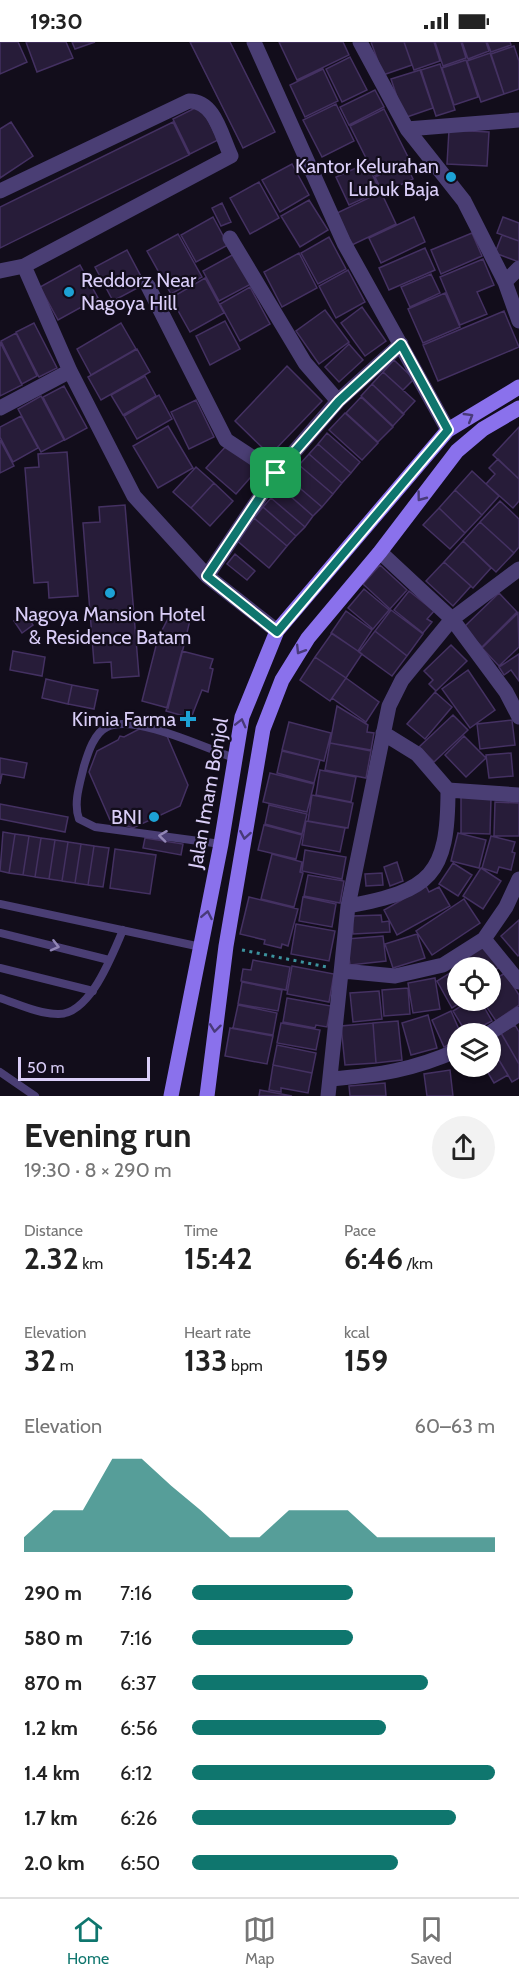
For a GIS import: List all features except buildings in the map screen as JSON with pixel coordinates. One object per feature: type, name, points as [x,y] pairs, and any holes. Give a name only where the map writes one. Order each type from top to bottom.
[{"type":"main road","name":"Jalan Imam Bonjol","points":[[171,1096],[221,844],[242,717],[277,632],[448,430],[519,387]]},
{"type":"main road","points":[[207,1096],[226,946],[263,729],[282,680],[308,638],[380,552],[457,451],[483,429],[519,408]]},
{"type":"street","points":[[254,42],[344,243],[448,430]]},
{"type":"street","points":[[360,42],[407,129],[464,201],[505,282],[519,321]]},
{"type":"street","points":[[0,191],[189,101],[200,101],[209,108],[231,156],[24,266],[0,272]]},
{"type":"street","points":[[407,129],[519,120]]},
{"type":"street","points":[[230,238],[305,363],[339,401]]},
{"type":"street","points":[[24,266],[70,371],[134,496],[207,576],[277,632]]},
{"type":"street","points":[[505,282],[519,267]]},
{"type":"street","points":[[148,286],[226,440],[276,473]]},
{"type":"street","points":[[207,576],[276,473],[339,401],[401,344]]},
{"type":"street","points":[[0,408],[70,371]]},
{"type":"street","points":[[380,552],[452,620],[506,692],[519,717]]},
{"type":"street","points":[[328,1096],[348,906],[389,706],[402,680],[452,620],[519,569]]},
{"type":"street","points":[[348,906],[385,899],[423,881],[439,862],[448,831],[448,790],[417,754],[383,733]]},
{"type":"street","points":[[448,790],[519,795]]},
{"type":"street","points":[[343,970],[395,976],[443,964],[484,939],[506,907],[519,879]]},
{"type":"street","points":[[484,939],[519,982]]},
{"type":"street","points":[[501,1026],[519,1014]]},
{"type":"street","points":[[331,1078],[377,1075],[425,1065],[447,1055]]},
{"type":"lane","points":[[221,844],[94,827],[79,819],[75,808],[90,749],[97,735],[106,727],[126,723],[143,727],[234,758]]},
{"type":"lane","points":[[0,904],[201,947]]},
{"type":"lane","points":[[0,998],[59,1015],[74,1012],[93,991],[123,930]]},
{"type":"lane","points":[[0,933],[109,960]]},
{"type":"lane","points":[[0,968],[93,991]]},
{"type":"lane","points":[[0,1072],[35,1096]]},
{"type":"path","points":[[226,946],[343,970]]},
{"type":"place","name":"Kantor Kelurahan Lubuk Baja","points":[[451,177]]},
{"type":"place","name":"Reddorz Near Nagoya Hill","points":[[69,292]]},
{"type":"place","name":"Nagoya Mansion Hotel & Residence Batam","points":[[110,593]]},
{"type":"place","name":"Kimia Farma","points":[[188,719]]},
{"type":"place","name":"BNI","points":[[154,817]]},
{"type":"route","points":[[401,344],[448,430],[333,562],[277,632],[207,576],[276,473],[339,401],[401,344]]}]
